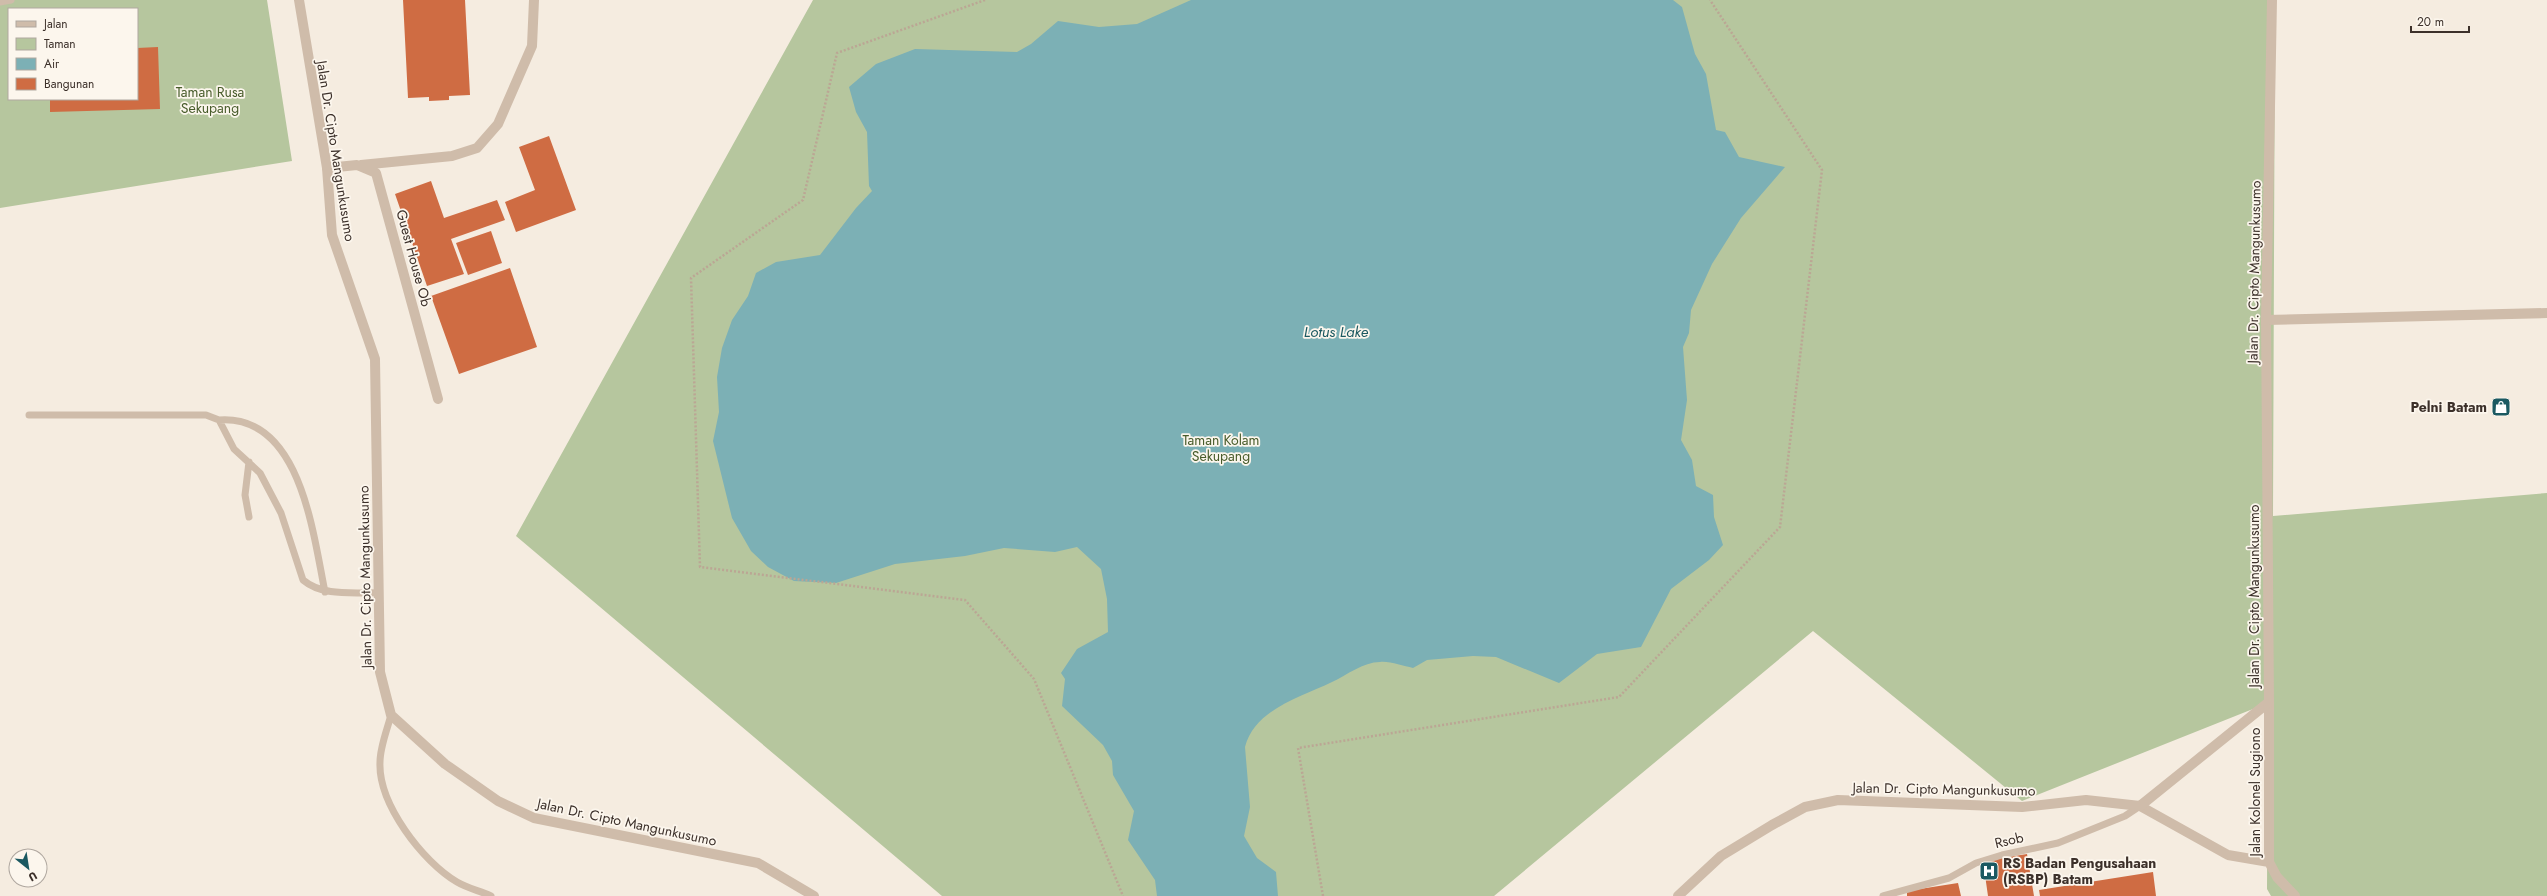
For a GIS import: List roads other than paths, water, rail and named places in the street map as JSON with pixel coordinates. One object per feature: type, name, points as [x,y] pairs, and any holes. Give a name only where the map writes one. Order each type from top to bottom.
[{"type":"street","name":"Jalan Dr. Cipto Mangunkusumo","points":[[299,0],[327,168],[332,235],[375,359],[380,672],[391,715],[446,764],[498,801],[534,818],[758,863],[814,896]]},
{"type":"street","points":[[357,165],[452,156],[477,148],[498,124],[532,46],[534,0]]},
{"type":"street","name":"Jalan Dr. Cipto Mangunkusumo","points":[[1678,896],[1721,856],[1772,825],[1805,807],[1838,800],[2022,807],[2086,800],[2140,806],[2269,702],[2266,320],[2272,0]]},
{"type":"street","name":"Guest House Ob","points":[[327,168],[357,165],[376,173],[438,399]]},
{"type":"street","points":[[2266,320],[2547,313]]},
{"type":"street","name":"Jalan Kolonel Sugiono","points":[[2269,702],[2269,862],[2277,877],[2296,896]]},
{"type":"street","points":[[2140,806],[2228,856],[2269,862]]},
{"type":"lane","points":[[0,2],[11,0]]},
{"type":"lane","points":[[29,416],[206,414],[219,420],[234,421],[263,432],[273,438],[287,457],[305,502],[325,592]]},
{"type":"lane","points":[[219,420],[234,449],[260,473],[275,500],[304,580],[311,586],[325,592],[378,593]]},
{"type":"lane","points":[[249,462],[246,495],[250,517]]},
{"type":"lane","points":[[391,715],[380,762],[381,781],[391,805],[419,850],[457,882],[491,896]]},
{"type":"lane","name":"Rsob","points":[[1883,896],[1949,878],[1976,863],[2002,855],[2058,843],[2125,816],[2140,806]]},
{"type":"water","name":"Lotus Lake","points":[[1191,0],[1673,0],[1682,7],[1695,54],[1706,74],[1716,130],[1725,132],[1739,157],[1785,167],[1741,218],[1712,264],[1691,310],[1689,333],[1683,347],[1687,400],[1681,440],[1692,460],[1696,486],[1713,495],[1714,517],[1723,545],[1709,560],[1671,589],[1641,647],[1597,654],[1559,683],[1496,657],[1473,656],[1427,660],[1413,668],[1388,662],[1374,663],[1361,666],[1332,682],[1293,699],[1269,714],[1258,723],[1250,734],[1245,747],[1250,807],[1244,836],[1257,858],[1276,872],[1278,896],[1157,896],[1155,880],[1128,840],[1134,811],[1113,775],[1112,761],[1103,745],[1062,706],[1065,679],[1061,673],[1077,649],[1108,632],[1107,599],[1101,569],[1077,547],[1055,552],[1004,548],[965,556],[895,564],[836,583],[794,581],[768,567],[751,551],[732,518],[713,441],[719,412],[717,377],[722,348],[732,320],[748,296],[756,273],[776,262],[820,255],[856,208],[872,191],[869,186],[867,132],[856,112],[849,87],[876,64],[915,49],[1017,52],[1031,44],[1058,21],[1099,27],[1137,24]]},
{"type":"place","name":"Pelni Batam","points":[[2501,407]]},
{"type":"place","name":"RS Badan Pengusahaan (RSBP) Batam","points":[[1989,871]]},
{"type":"park label","name":"Taman Rusa Sekupang","points":[[210,100]]},
{"type":"park label","name":"Taman Kolam Sekupang","points":[[1221,448]]}]
